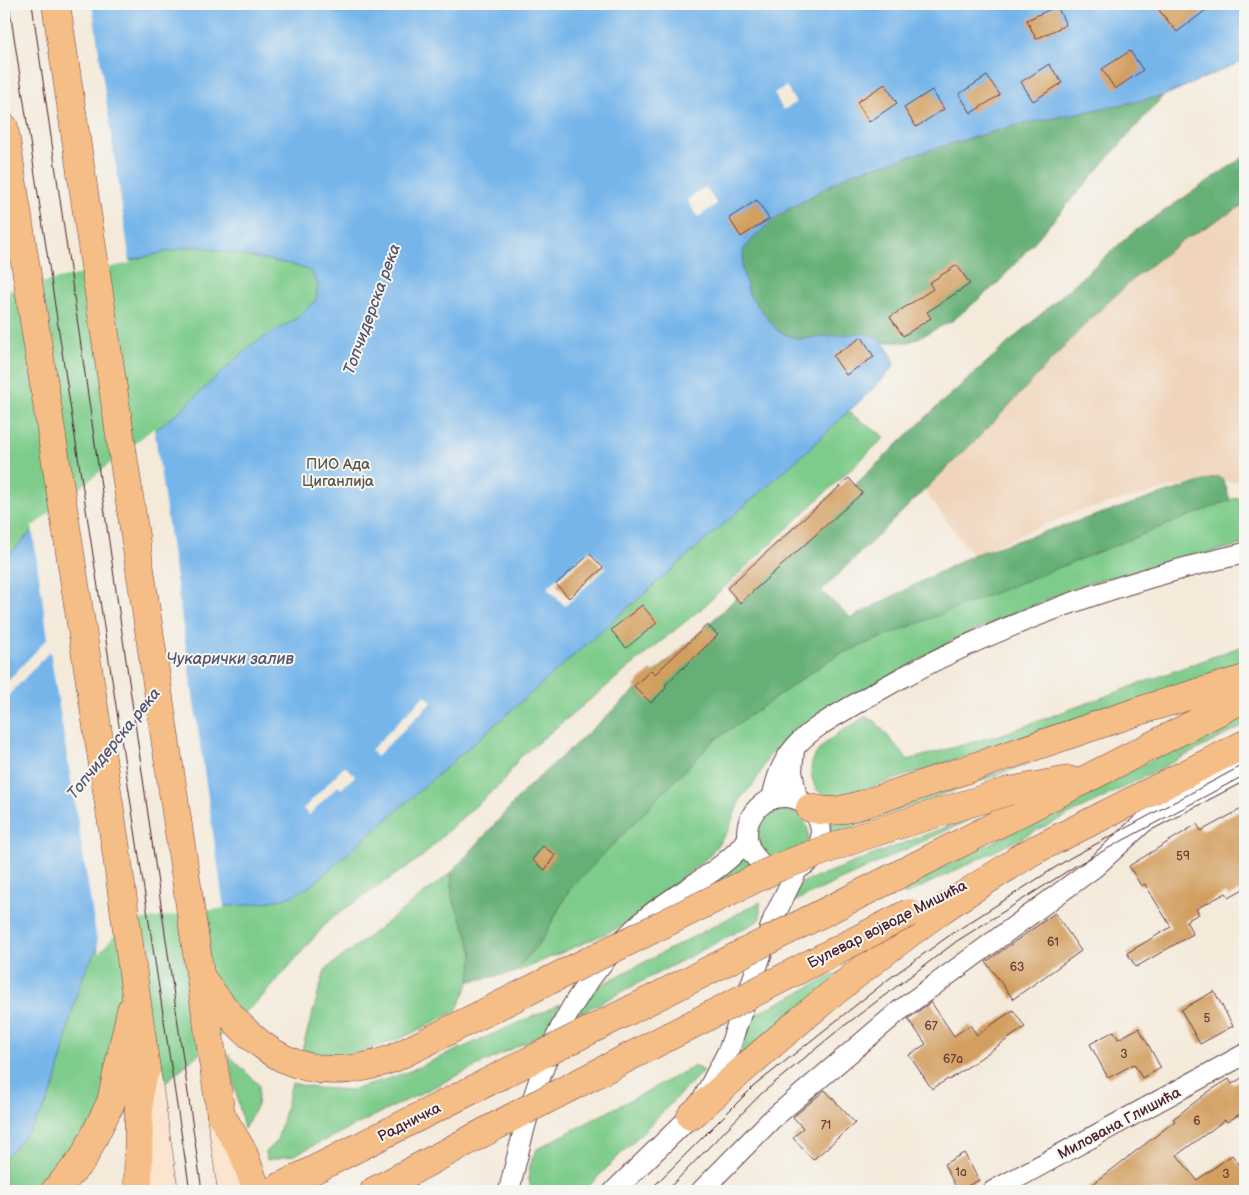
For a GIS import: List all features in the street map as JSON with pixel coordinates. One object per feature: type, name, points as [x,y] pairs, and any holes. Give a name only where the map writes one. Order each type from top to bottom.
[{"type":"main road","points":[[56,4],[232,1191]]},
{"type":"main road","points":[[4,127],[136,994],[164,1191]]},
{"type":"main road","points":[[803,803],[825,812],[838,812],[1148,708],[1245,679]]},
{"type":"main road","points":[[200,976],[218,1002],[247,1036],[282,1057],[304,1066],[324,1070],[348,1070],[371,1067],[394,1058],[779,867],[866,835],[1009,790],[1097,775],[1245,698]]},
{"type":"main road","name":"Булевар војводе Мишића","points":[[526,1115],[909,913],[1245,744]]},
{"type":"main road","name":"Радничка","points":[[272,1191],[1097,775]]},
{"type":"main road","points":[[691,1116],[782,1036],[884,954],[942,910],[1036,849]]},
{"type":"main road","points":[[55,1191],[83,1159],[111,1102],[136,994]]},
{"type":"main road","points":[[138,1191],[140,1093],[141,1080],[146,1069]]},
{"type":"main road","points":[[374,1191],[526,1115]]},
{"type":"main road","points":[[221,1116],[243,1152],[256,1191]]},
{"type":"street","points":[[772,799],[781,767],[804,737],[876,692],[978,641],[1086,598],[1245,553]]},
{"type":"street","points":[[614,1191],[691,1116],[720,1067],[739,1022],[774,917],[798,868],[814,856],[819,846],[820,826],[803,803],[792,771],[794,748]]},
{"type":"street","points":[[701,1191],[771,1120],[899,1011],[1095,867],[1144,822],[1245,769]]},
{"type":"street","points":[[774,917],[773,888],[763,865],[749,848],[747,838],[750,818],[763,803],[772,799],[788,797],[803,803]]},
{"type":"street","points":[[512,1183],[526,1115],[552,1046],[589,978],[646,917],[735,854],[747,838]]},
{"type":"street","points":[[763,865],[780,871],[798,868]]},
{"type":"street","name":"Милована Глишића","points":[[993,1191],[1245,1054]]},
{"type":"shaded area","points":[[1245,204],[1245,482],[1224,481],[1219,476],[1075,512],[972,555],[924,490],[987,429],[1091,318],[1139,274],[1179,243]]},
{"type":"green space","points":[[1163,96],[997,284],[952,321],[910,342],[883,342],[871,335],[800,339],[789,336],[777,330],[749,295],[742,268],[744,249],[757,234],[781,214],[849,174],[1008,127]]},
{"type":"green space","name":"Чукарички залив","points":[[420,125],[885,437],[703,607],[519,758],[503,782],[456,823],[423,856],[330,919],[267,992],[227,1030],[37,1191],[4,1191],[4,127]]},
{"type":"green space","points":[[1245,156],[1245,204],[1179,243],[1139,274],[1091,318],[987,429],[821,591],[851,618],[972,555],[1219,476],[1224,481],[1230,500],[835,656],[713,741],[569,890],[544,937],[514,973],[470,981],[473,954],[465,927],[452,898],[452,872],[528,787],[711,622],[940,404],[1132,233]]},
{"type":"green space","points":[[1245,496],[1245,544],[1085,584],[952,640],[803,728],[770,754],[755,782],[740,799],[728,831],[708,857],[623,926],[514,973],[544,937],[569,890],[713,741],[835,656],[1174,514]]},
{"type":"green space","points":[[1245,645],[1245,660],[1186,684],[835,799],[819,792],[813,782],[811,766],[814,757],[820,749],[837,734],[865,717],[875,721],[908,760],[1003,734]]},
{"type":"green space","points":[[1245,712],[1245,725],[1103,798],[905,895],[901,889]]},
{"type":"green space","points":[[1033,762],[828,836],[825,820]]},
{"type":"green space","points":[[999,806],[789,904],[801,883]]},
{"type":"green space","points":[[781,809],[794,812],[803,819],[808,830],[808,843],[774,860],[761,847],[758,832],[765,818]]},
{"type":"green space","points":[[746,855],[755,868],[648,926]]},
{"type":"green space","points":[[452,872],[452,898],[465,927],[473,954],[470,981],[456,1011],[404,1037],[361,1052],[331,1055],[302,1050],[325,970]]},
{"type":"green space","points":[[760,902],[760,920],[577,1015],[593,989]]},
{"type":"green space","points":[[868,958],[736,1067],[752,1016]]},
{"type":"green space","points":[[561,1004],[545,1033],[294,1155],[267,1160],[265,1152],[277,1141],[292,1083],[315,1088],[352,1090],[405,1073]]},
{"type":"green space","points":[[228,1054],[259,1085],[257,1105],[244,1129]]},
{"type":"green space","points":[[695,1066],[703,1071],[584,1191],[532,1191],[529,1170],[537,1149]]},
{"type":"water","name":"Чукарички залив","points":[[4,4],[1245,4],[1245,60],[1163,96],[1008,127],[849,174],[781,214],[757,234],[744,249],[742,268],[749,295],[777,330],[800,339],[859,333],[871,335],[883,342],[893,358],[893,367],[879,383],[798,459],[312,885],[291,896],[268,902],[178,910],[157,914],[136,920],[118,929],[103,942],[82,978],[52,1093],[34,1124],[4,1158],[4,560],[43,519],[182,409],[250,346],[297,318],[316,300],[318,285],[310,271],[289,264],[193,246],[4,289]]},
{"type":"pier","points":[[4,4],[92,4],[130,263],[4,291]]},
{"type":"pier","points":[[786,86],[796,103],[783,110],[774,93]]},
{"type":"pier","points":[[705,187],[717,204],[698,217],[687,200]]},
{"type":"pier","points":[[154,428],[224,908],[142,920],[118,931],[99,953],[50,651],[4,700],[4,685],[48,638],[32,527]]},
{"type":"pier","points":[[590,549],[606,568],[565,606],[547,588]]},
{"type":"pier","points":[[425,695],[432,702],[376,757],[371,750]]},
{"type":"pier","points":[[345,766],[355,776],[341,789],[338,786],[309,815],[303,809]]},
{"type":"building","points":[[1154,4],[1214,4],[1177,32]]},
{"type":"building","points":[[1057,6],[1066,25],[1036,39],[1027,20]]},
{"type":"building","points":[[1130,51],[1143,70],[1115,89],[1102,69]]},
{"type":"building","points":[[1049,64],[1062,83],[1033,101],[1021,82]]},
{"type":"building","points":[[987,76],[1000,95],[971,113],[959,94]]},
{"type":"building","points":[[885,84],[897,103],[869,122],[857,102]]},
{"type":"building","points":[[932,90],[944,109],[916,127],[904,108]]},
{"type":"building","points":[[757,200],[769,219],[741,237],[729,218]]},
{"type":"building","points":[[957,265],[970,284],[927,312],[931,318],[903,336],[890,317],[933,289],[929,283]]},
{"type":"building","points":[[862,337],[874,357],[846,375],[833,356]]},
{"type":"building","points":[[849,478],[862,493],[740,603],[727,588]]},
{"type":"building","points":[[590,554],[603,568],[569,598],[556,584]]},
{"type":"building","points":[[642,605],[657,623],[626,648],[611,630]]},
{"type":"building","points":[[707,625],[718,635],[665,685],[667,687],[651,703],[634,686],[651,670],[655,674]]},
{"type":"building","points":[[1245,807],[1245,888],[1229,897],[1226,893],[1196,909],[1199,914],[1186,921],[1193,934],[1136,967],[1127,953],[1171,927],[1145,884],[1141,886],[1129,866],[1197,824],[1201,831]]},
{"type":"building","points":[[543,846],[555,855],[545,870],[532,860]]},
{"type":"building","points":[[1055,913],[1081,951],[1013,999],[986,962]]},
{"type":"building","points":[[1214,991],[1233,1026],[1200,1044],[1181,1010]]},
{"type":"building","points":[[931,1002],[954,1036],[970,1025],[977,1035],[1013,1010],[1025,1027],[949,1080],[932,1089],[909,1055],[926,1044],[908,1019]]},
{"type":"building","points":[[1139,1028],[1161,1068],[1142,1078],[1134,1064],[1108,1078],[1090,1044],[1114,1031],[1118,1039]]},
{"type":"building","points":[[1245,1076],[1245,1111],[1227,1122],[1225,1120],[1177,1155],[1197,1180],[1232,1155],[1245,1172],[1245,1191],[1084,1191],[1175,1121],[1173,1119],[1208,1092],[1229,1079],[1232,1084]]},
{"type":"building","points":[[825,1090],[855,1123],[813,1160],[793,1138],[803,1128],[793,1117]]},
{"type":"building","points":[[964,1153],[979,1180],[958,1191],[944,1164]]},
{"type":"tram line","points":[[9,4],[190,1191]]},
{"type":"tram line","points":[[32,4],[202,1191]]},
{"type":"tram line","points":[[649,1191],[754,1086],[890,978],[953,933],[1070,858],[1245,764]]},
{"type":"tram line","points":[[666,1191],[762,1093],[836,1032],[957,941],[1077,865],[1245,775]]},
{"type":"water label","name":"Топчидерска река","points":[[371,309]]},
{"type":"water label","name":"Топчидерска река","points":[[113,743]]},
{"type":"park label","name":"ПИО Ада Циганлија","points":[[338,472]]}]
